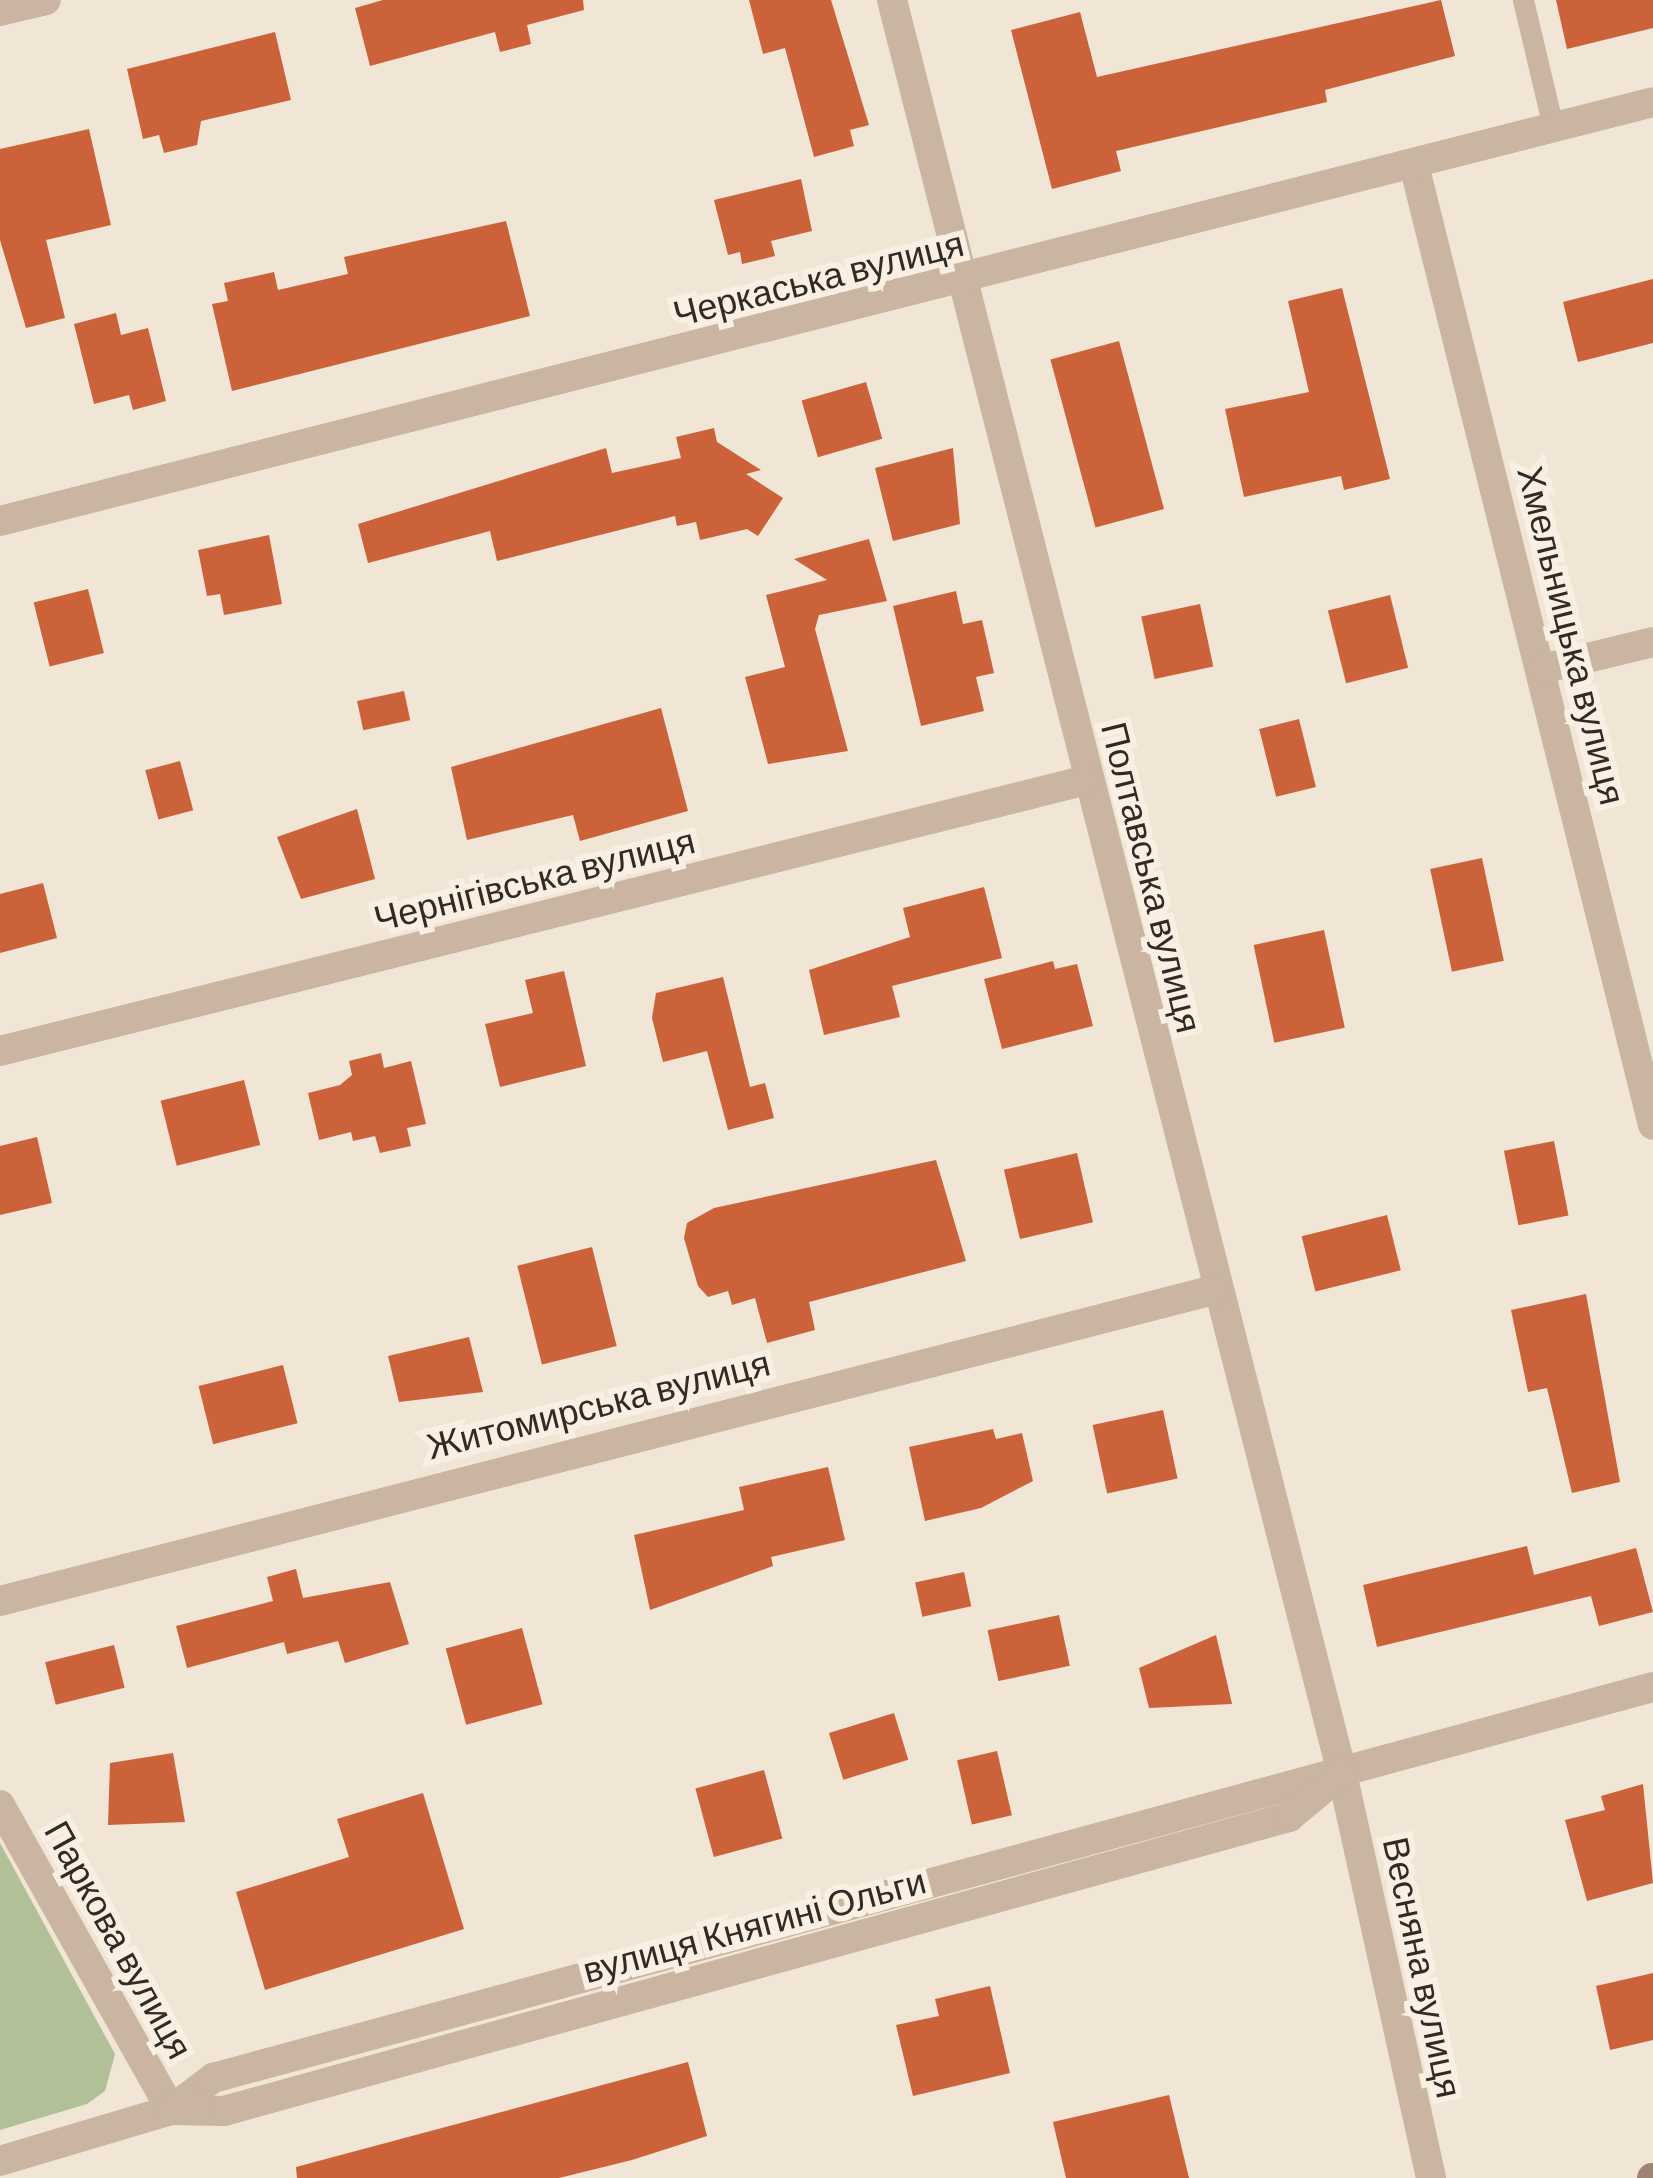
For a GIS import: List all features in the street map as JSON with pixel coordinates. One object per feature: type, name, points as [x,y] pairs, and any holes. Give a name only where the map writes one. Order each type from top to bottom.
[{"type":"street","points":[[0,11],[43,0]]},
{"type":"street","name":"Полтавська вулиця","points":[[892,0],[1342,1773]]},
{"type":"street","name":"Черкаська вулиця","points":[[0,521],[1653,103]]},
{"type":"street","name":"Хмельницька вулиця","points":[[1414,165],[1653,1125]]},
{"type":"street","points":[[1542,669],[1653,642]]},
{"type":"street","name":"Чернігівська вулиця","points":[[0,1052],[1087,780]]},
{"type":"street","name":"Житомирська вулиця","points":[[0,1601],[1218,1289]]},
{"type":"street","name":"вулиця Княгині Ольги","points":[[0,2161],[171,2110],[224,2111],[1289,1816],[1342,1773],[1653,1687]]},
{"type":"street","name":"Весняна вулиця","points":[[1342,1773],[1431,2178]]},
{"type":"street","name":"Паркова вулиця","points":[[0,1805],[171,2110]]},
{"type":"lane","points":[[1522,0],[1553,128]]},
{"type":"green space","points":[[0,1843],[115,2054],[105,2091],[87,2104],[0,2130]]},
{"type":"building","points":[[383,0],[583,0],[584,10],[527,25],[531,44],[500,52],[495,32],[370,66],[355,8]]},
{"type":"building","points":[[749,0],[831,0],[869,125],[850,130],[854,146],[814,157],[785,48],[763,54]]},
{"type":"building","points":[[1441,0],[1455,56],[1325,90],[1327,102],[1116,151],[1121,171],[1052,189],[1011,30],[1080,12],[1097,77]]},
{"type":"building","points":[[1556,0],[1653,0],[1653,28],[1567,49]]},
{"type":"building","points":[[275,32],[291,100],[201,121],[197,145],[164,153],[159,135],[143,139],[127,69]]},
{"type":"building","points":[[89,129],[111,225],[46,240],[65,318],[26,328],[0,240],[0,149]]},
{"type":"building","points":[[801,179],[812,231],[771,241],[775,256],[742,264],[740,252],[728,255],[714,200]]},
{"type":"building","points":[[506,221],[530,316],[232,391],[212,304],[228,301],[224,283],[274,272],[278,290],[348,274],[344,257]]},
{"type":"building","points":[[1653,279],[1653,343],[1578,362],[1563,302]]},
{"type":"building","points":[[1342,288],[1390,479],[1344,490],[1341,476],[1244,497],[1225,409],[1309,392],[1288,301]]},
{"type":"building","points":[[116,313],[121,335],[148,328],[166,401],[133,410],[129,395],[94,404],[74,324]]},
{"type":"building","points":[[1119,341],[1164,509],[1095,527],[1050,359]]},
{"type":"building","points":[[866,382],[882,439],[818,457],[802,400]]},
{"type":"building","points":[[714,428],[717,442],[761,470],[746,474],[783,498],[758,536],[747,529],[700,540],[696,522],[677,526],[675,516],[497,561],[490,531],[368,563],[358,524],[606,448],[612,473],[681,458],[676,437]]},
{"type":"building","points":[[953,448],[960,524],[893,541],[875,468]]},
{"type":"building","points":[[269,535],[282,604],[224,615],[220,594],[207,596],[198,550]]},
{"type":"building","points":[[869,539],[887,601],[819,615],[815,629],[848,751],[768,764],[745,677],[785,667],[766,595],[827,580],[794,559]]},
{"type":"building","points":[[88,589],[104,653],[50,667],[34,603]]},
{"type":"building","points":[[956,591],[963,624],[982,620],[994,673],[976,677],[984,711],[921,726],[893,606]]},
{"type":"building","points":[[1390,595],[1408,668],[1346,683],[1328,610]]},
{"type":"building","points":[[1200,604],[1213,667],[1155,679],[1141,616]]},
{"type":"building","points":[[404,691],[410,720],[363,730],[357,701]]},
{"type":"building","points":[[661,708],[688,811],[580,841],[573,815],[467,840],[451,767]]},
{"type":"building","points":[[1299,719],[1316,787],[1276,797],[1259,729]]},
{"type":"building","points":[[180,761],[193,810],[158,820],[145,770]]},
{"type":"building","points":[[357,809],[375,879],[301,899],[277,837]]},
{"type":"building","points":[[1482,858],[1504,961],[1452,972],[1430,869]]},
{"type":"building","points":[[43,883],[57,938],[0,953],[0,894]]},
{"type":"building","points":[[984,887],[1002,958],[892,986],[900,1017],[824,1035],[809,970],[910,937],[903,908]]},
{"type":"building","points":[[1324,930],[1345,1028],[1274,1043],[1254,945]]},
{"type":"building","points":[[1053,961],[1055,969],[1077,964],[1093,1026],[1002,1049],[984,979]]},
{"type":"building","points":[[564,971],[586,1066],[500,1087],[485,1024],[533,1013],[525,980]]},
{"type":"building","points":[[723,977],[750,1087],[765,1083],[774,1118],[728,1130],[707,1051],[663,1062],[652,1018],[656,993]]},
{"type":"building","points":[[381,1053],[384,1068],[411,1061],[426,1124],[407,1128],[411,1146],[380,1153],[375,1136],[353,1141],[351,1132],[319,1140],[308,1093],[340,1085],[352,1075],[349,1061]]},
{"type":"building","points":[[244,1080],[260,1145],[177,1166],[161,1101]]},
{"type":"building","points":[[37,1137],[52,1203],[0,1215],[0,1146]]},
{"type":"building","points":[[1554,1141],[1569,1216],[1518,1225],[1504,1151]]},
{"type":"building","points":[[1077,1153],[1093,1222],[1020,1239],[1004,1170]]},
{"type":"building","points":[[936,1160],[966,1261],[809,1302],[815,1330],[767,1343],[755,1298],[732,1305],[728,1291],[708,1297],[698,1286],[684,1238],[687,1223],[714,1208]]},
{"type":"building","points":[[1387,1215],[1401,1270],[1315,1292],[1302,1236]]},
{"type":"building","points":[[592,1247],[617,1346],[542,1365],[517,1266]]},
{"type":"building","points":[[1586,1294],[1620,1482],[1572,1493],[1547,1388],[1528,1392],[1511,1310]]},
{"type":"building","points":[[469,1337],[483,1392],[399,1402],[388,1356]]},
{"type":"building","points":[[283,1365],[298,1423],[213,1444],[199,1386]]},
{"type":"building","points":[[1163,1410],[1178,1478],[1107,1493],[1093,1425]]},
{"type":"building","points":[[993,1429],[996,1439],[1022,1433],[1033,1481],[981,1508],[925,1521],[909,1447]]},
{"type":"building","points":[[828,1467],[845,1540],[771,1557],[773,1566],[650,1610],[634,1535],[744,1510],[739,1487]]},
{"type":"building","points":[[1527,1546],[1534,1575],[1636,1548],[1653,1612],[1599,1626],[1591,1596],[1377,1647],[1363,1585]]},
{"type":"building","points":[[296,1569],[303,1598],[390,1582],[409,1644],[345,1663],[338,1641],[287,1654],[284,1642],[187,1668],[176,1626],[273,1601],[267,1577]]},
{"type":"building","points":[[964,1572],[971,1606],[922,1617],[915,1582]]},
{"type":"building","points":[[1059,1615],[1070,1666],[998,1681],[988,1630]]},
{"type":"building","points":[[522,1628],[542,1704],[466,1725],[446,1648]]},
{"type":"building","points":[[1216,1635],[1232,1704],[1149,1708],[1139,1668]]},
{"type":"building","points":[[114,1645],[125,1688],[56,1705],[45,1662]]},
{"type":"building","points":[[894,1713],[908,1760],[843,1780],[829,1733]]},
{"type":"building","points":[[997,1751],[1012,1815],[972,1825],[957,1760]]},
{"type":"building","points":[[173,1753],[185,1822],[108,1825],[110,1763]]},
{"type":"building","points":[[764,1770],[782,1839],[714,1857],[695,1788]]},
{"type":"building","points":[[1643,1784],[1653,1883],[1587,1901],[1565,1820],[1605,1810],[1601,1796]]},
{"type":"building","points":[[423,1793],[464,1929],[265,1990],[236,1892],[349,1857],[337,1819]]},
{"type":"building","points":[[1653,1973],[1653,2040],[1610,2050],[1596,1986]]},
{"type":"building","points":[[990,1986],[1010,2073],[913,2096],[896,2025],[939,2016],[935,1999]]},
{"type":"building","points":[[688,2062],[707,2136],[632,2160],[559,2178],[297,2178],[296,2167]]},
{"type":"building","points":[[1169,2095],[1189,2178],[1066,2178],[1053,2122]]}]
